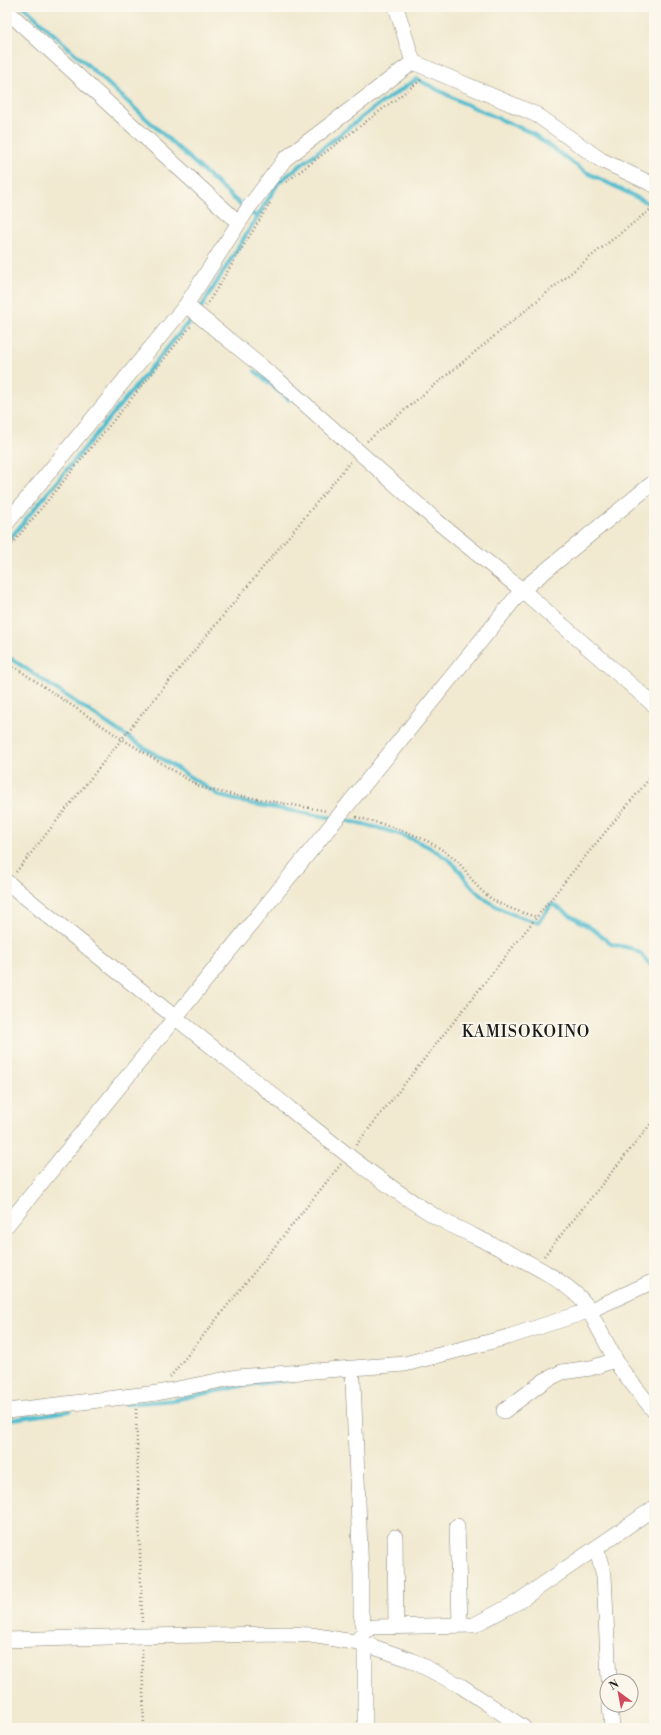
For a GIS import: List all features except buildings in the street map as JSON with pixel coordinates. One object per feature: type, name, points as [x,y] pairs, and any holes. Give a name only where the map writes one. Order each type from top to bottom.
[{"type":"street","points":[[396,7],[413,62]]},
{"type":"street","points":[[7,11],[238,222]]},
{"type":"street","points":[[413,62],[537,115],[601,160],[654,185]]},
{"type":"street","points":[[7,523],[186,304],[238,222],[285,159],[413,62]]},
{"type":"street","points":[[186,304],[279,381],[439,523],[522,590],[654,705]]},
{"type":"street","points":[[7,1225],[522,590],[654,482]]},
{"type":"street","points":[[7,882],[347,1156],[438,1218],[535,1267],[565,1285],[590,1310],[616,1360],[654,1411]]},
{"type":"street","points":[[7,1411],[157,1393],[237,1377],[405,1364],[508,1337],[590,1310],[654,1280]]},
{"type":"street","points":[[504,1410],[544,1381],[562,1372],[591,1368],[616,1360]]},
{"type":"street","points":[[353,1380],[361,1575],[365,1728]]},
{"type":"street","points":[[362,1639],[373,1627],[474,1624],[516,1603],[654,1508]]},
{"type":"street","points":[[457,1526],[460,1624]]},
{"type":"street","points":[[395,1537],[396,1627]]},
{"type":"street","points":[[596,1548],[604,1575],[609,1673]]},
{"type":"street","points":[[7,1640],[286,1634],[362,1639],[411,1660],[461,1686],[524,1728]]},
{"type":"street","points":[[611,1713],[612,1728]]},
{"type":"path","points":[[282,185],[434,70]]},
{"type":"path","points":[[7,550],[200,315],[274,198]]},
{"type":"path","points":[[7,882],[364,443],[588,258],[651,209],[654,204]]},
{"type":"path","points":[[7,662],[122,739],[200,787],[224,793],[340,813],[400,828],[429,842],[453,857],[481,891],[499,903],[537,917]]},
{"type":"path","points":[[157,1393],[537,917],[654,773]]},
{"type":"path","points":[[535,1267],[654,1120]]},
{"type":"path","points":[[134,1396],[144,1728]]},
{"type":"waterway","points":[[24,7],[244,208]]},
{"type":"waterway","points":[[250,212],[257,217],[279,182],[374,108],[417,79],[461,102],[532,133],[584,171],[654,206]]},
{"type":"waterway","points":[[7,542],[202,306],[257,217]]},
{"type":"waterway","points":[[255,371],[289,400]]},
{"type":"waterway","points":[[7,656],[117,730],[220,796],[247,803],[333,818]]},
{"type":"waterway","points":[[340,819],[369,825],[398,834],[438,852],[454,864],[480,895],[495,906],[512,914],[538,922],[552,904],[594,930],[611,944],[630,948],[640,953],[654,969]]},
{"type":"waterway","points":[[126,1404],[174,1400],[246,1385],[293,1380]]},
{"type":"waterway","points":[[7,1420],[70,1411]]},
{"type":"district","name":"KAMISOKOINO","points":[[526,1032]]}]
